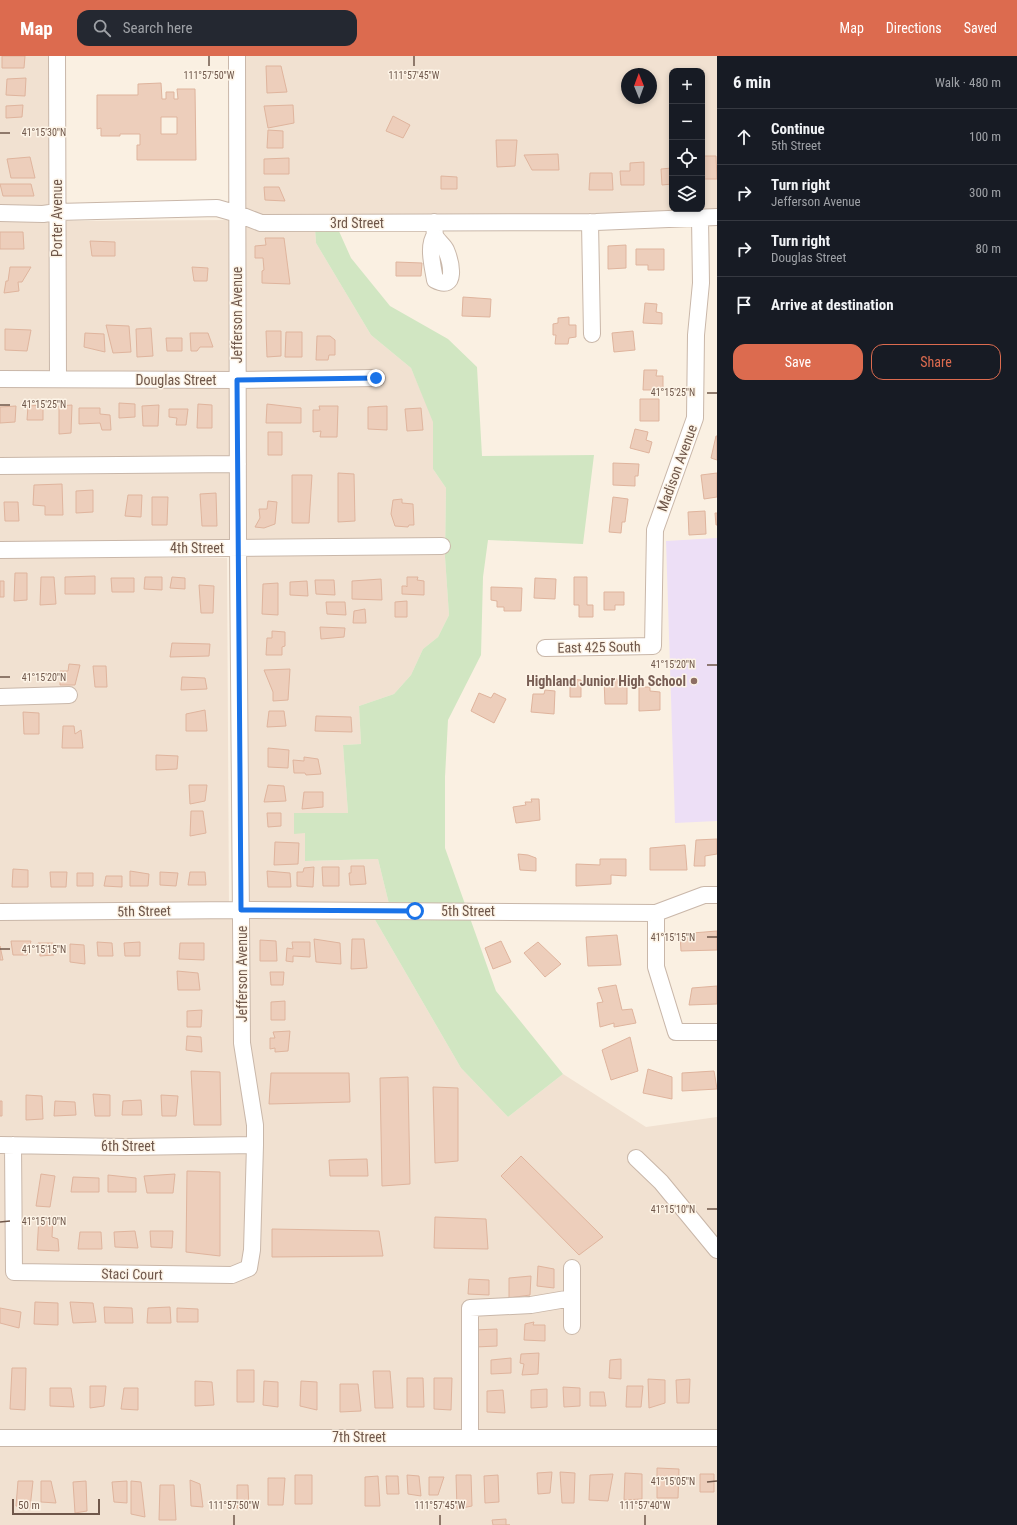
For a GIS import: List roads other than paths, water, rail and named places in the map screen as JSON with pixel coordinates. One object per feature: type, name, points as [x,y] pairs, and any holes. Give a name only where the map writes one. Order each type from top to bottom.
[{"type":"street","name":"Porter Avenue","points":[[57,56],[58,379]]},
{"type":"street","name":"Jefferson Avenue","points":[[237,56],[237,380],[242,1043],[255,1125],[252,1250],[249,1268]]},
{"type":"street","name":"3rd Street","points":[[0,213],[43,214],[57,212],[217,208],[261,223],[435,229],[717,217]]},
{"type":"street","name":"Madison Avenue","points":[[653,646],[655,530],[695,418],[696,335],[701,283],[700,218]]},
{"type":"street","points":[[590,222],[592,334]]},
{"type":"street","name":"Douglas Street","points":[[0,379],[237,380],[376,378]]},
{"type":"street","points":[[0,466],[238,464]]},
{"type":"street","name":"4th Street","points":[[0,550],[442,546]]},
{"type":"street","name":"East 425 South","points":[[545,648],[653,646]]},
{"type":"street","points":[[0,697],[69,695]]},
{"type":"street","name":"5th Street","points":[[0,912],[241,910],[656,913],[704,895],[717,895]]},
{"type":"street","points":[[656,913],[656,967],[676,1032],[717,1032]]},
{"type":"street","name":"6th Street","points":[[6,1145],[125,1147],[255,1145]]},
{"type":"street","name":"Staci Court","points":[[6,1145],[14,1272],[232,1275],[249,1268]]},
{"type":"street","points":[[636,1158],[661,1182],[717,1250]]},
{"type":"street","points":[[572,1268],[572,1326]]},
{"type":"street","points":[[470,1437],[470,1308],[531,1305],[572,1298]]},
{"type":"street","name":"7th Street","points":[[0,1438],[717,1438]]},
{"type":"place","name":"Highland Junior High School","points":[[694,681]]}]
